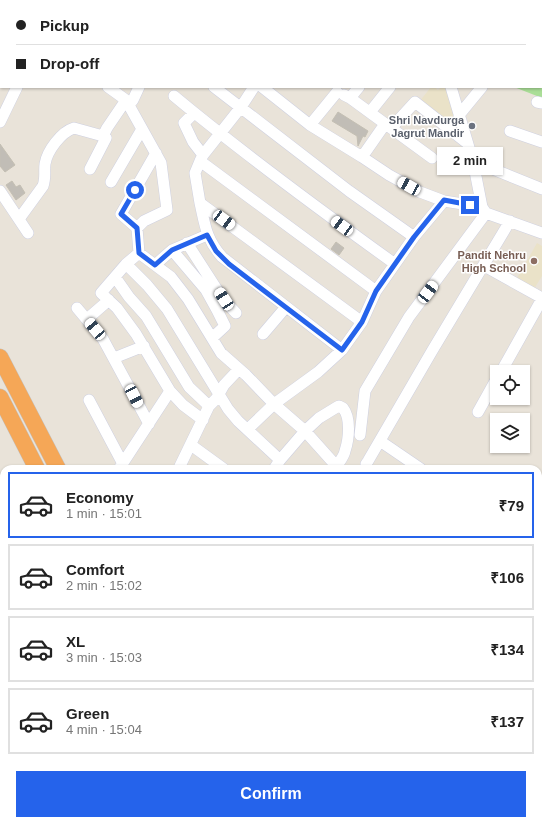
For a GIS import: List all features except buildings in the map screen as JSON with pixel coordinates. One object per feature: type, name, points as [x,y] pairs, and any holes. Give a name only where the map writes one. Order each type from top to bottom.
[{"type":"highway","points":[[0,357],[56,465]]},
{"type":"highway","points":[[0,397],[36,465]]},
{"type":"street","points":[[0,122],[17,88]]},
{"type":"street","points":[[109,88],[127,103],[161,163],[167,210],[144,221],[137,228]]},
{"type":"street","points":[[103,136],[107,128],[127,103],[133,100],[139,88]]},
{"type":"street","points":[[215,88],[350,191],[414,237]]},
{"type":"street","points":[[253,88],[241,107],[202,158],[195,173],[207,235],[216,251],[222,257],[342,350]]},
{"type":"street","points":[[263,88],[310,125],[362,156],[389,175],[420,192],[444,200],[484,210],[542,233]]},
{"type":"street","points":[[350,98],[358,88]]},
{"type":"street","points":[[370,112],[389,88]]},
{"type":"street","points":[[360,435],[365,391],[409,316],[484,210],[473,161],[450,88]]},
{"type":"street","points":[[459,115],[481,88]]},
{"type":"street","points":[[310,125],[334,89],[370,112],[432,158]]},
{"type":"street","points":[[174,96],[219,134],[395,264]]},
{"type":"street","points":[[385,124],[394,126],[415,102],[467,143]]},
{"type":"street","points":[[194,113],[184,123],[202,158],[309,242],[376,291]]},
{"type":"street","points":[[362,156],[385,124]]},
{"type":"street","points":[[19,219],[43,186],[45,181],[45,164],[47,158],[62,135],[69,129],[74,128],[106,138],[90,169]]},
{"type":"street","points":[[111,182],[142,130]]},
{"type":"street","points":[[510,131],[542,142]]},
{"type":"street","points":[[156,153],[121,214],[137,228],[139,253],[171,277],[188,299],[221,353],[274,404],[305,431],[334,465]]},
{"type":"street","points":[[473,161],[542,189]]},
{"type":"street","points":[[0,191],[28,233]]},
{"type":"street","points":[[248,429],[274,404],[318,372],[342,350],[362,322],[376,291],[414,237],[444,200]]},
{"type":"street","points":[[200,203],[362,322]]},
{"type":"street","points":[[366,465],[432,350],[510,221]]},
{"type":"street","points":[[155,265],[172,250],[207,235]]},
{"type":"street","points":[[187,243],[224,299],[236,312]]},
{"type":"street","points":[[172,250],[206,290],[218,310],[225,326],[212,338]]},
{"type":"street","points":[[139,253],[126,264],[101,293],[117,308],[144,346],[170,391],[183,405],[203,420]]},
{"type":"street","points":[[126,264],[147,285],[167,309],[228,409],[248,429],[277,465],[305,431],[319,418],[337,407],[340,406],[343,408],[347,417],[347,443],[344,455],[339,465]]},
{"type":"street","points":[[488,268],[542,299],[505,365]]},
{"type":"street","points":[[115,277],[129,297],[146,316],[189,387],[210,406]]},
{"type":"street","points":[[87,319],[109,300]]},
{"type":"street","points":[[262,334],[286,307]]},
{"type":"street","points":[[77,308],[103,339],[148,424]]},
{"type":"street","points":[[114,358],[144,346]]},
{"type":"street","points":[[181,465],[210,406],[216,399],[219,392],[238,369]]},
{"type":"street","points":[[122,465],[170,391]]},
{"type":"street","points":[[478,412],[490,391]]},
{"type":"street","points":[[89,400],[121,465]]},
{"type":"street","points":[[380,441],[415,465]]},
{"type":"street","points":[[191,445],[218,465]]},
{"type":"shaded area","points":[[430,88],[435,88],[438,90],[440,88],[447,88],[458,133],[419,102]]},
{"type":"shaded area","name":"Pandit Nehru High School","points":[[537,243],[542,246],[542,276],[534,289],[516,280]]},
{"type":"green space","points":[[517,88],[542,88],[542,98]]},
{"type":"place","name":"Shri Navdurga Jagrut Mandir","points":[[472,126]]},
{"type":"place","name":"Pandit Nehru High School","points":[[534,261]]},
{"type":"route","points":[[135,190],[121,214],[137,228],[139,253],[155,265],[172,250],[207,235],[216,251],[229,264],[342,350],[362,322],[376,291],[414,237],[444,200],[470,205]]}]
